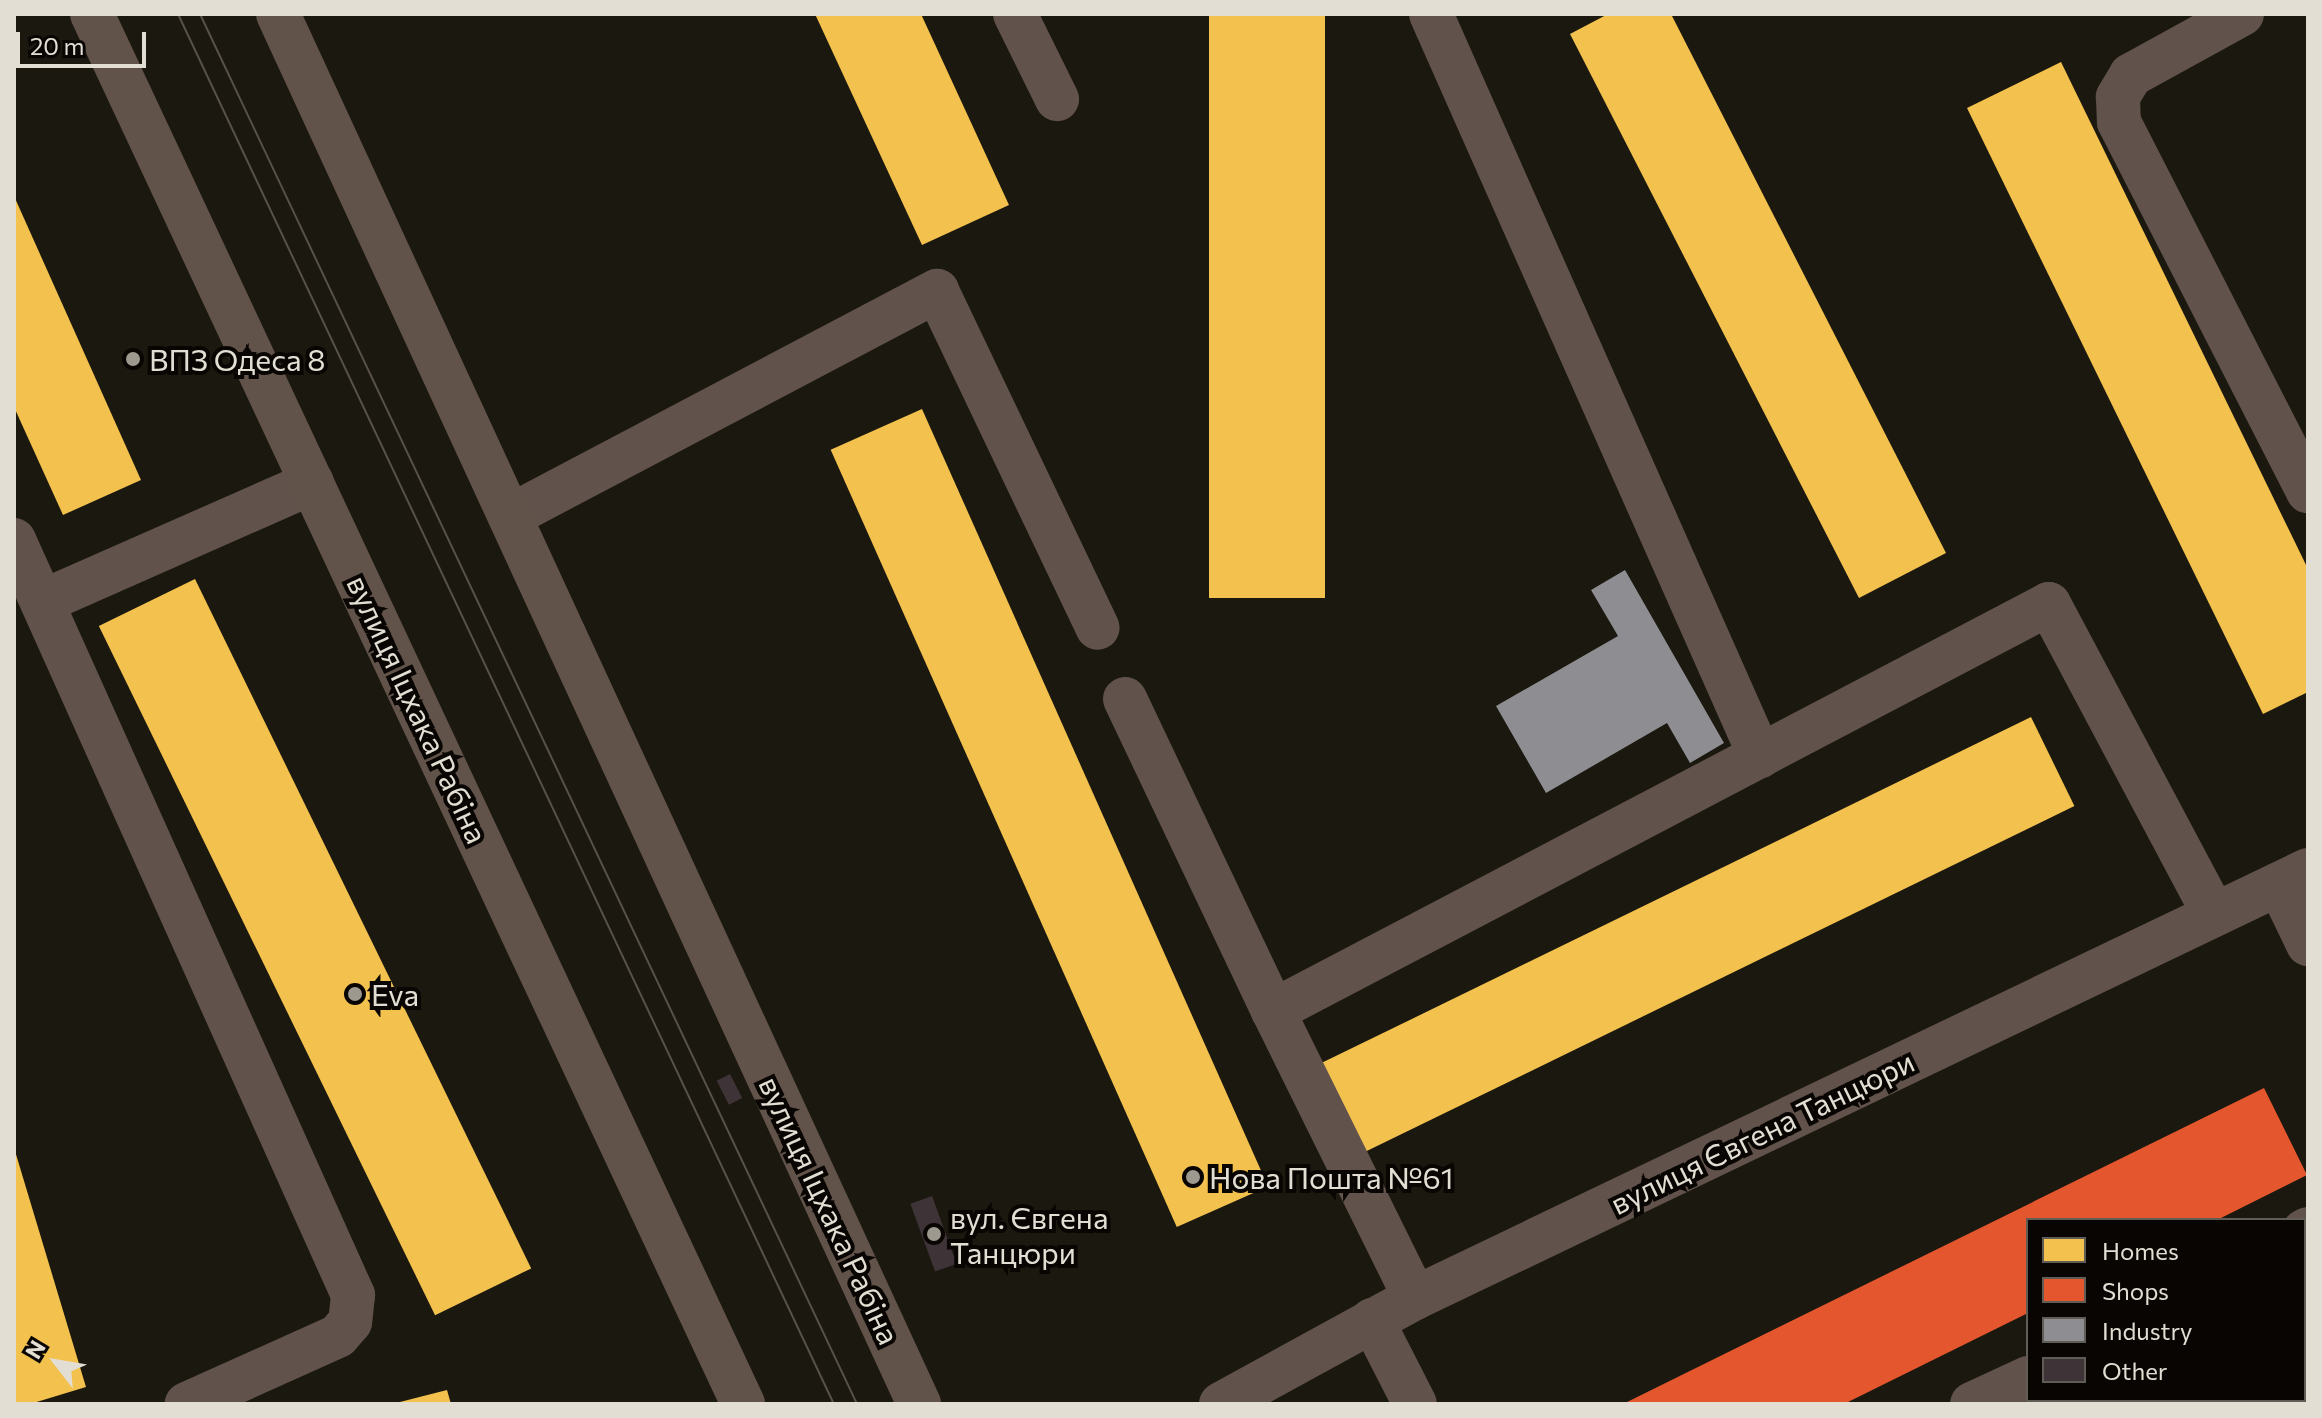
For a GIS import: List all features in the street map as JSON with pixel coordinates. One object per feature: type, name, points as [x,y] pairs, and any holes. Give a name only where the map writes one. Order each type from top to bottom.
[{"type":"main road","name":"вулиця Іцхака Рабіна","points":[[92,14],[743,1404]]},
{"type":"main road","name":"вулиця Іцхака Рабіна","points":[[278,14],[919,1404]]},
{"type":"street","points":[[1015,14],[1057,99]]},
{"type":"street","points":[[1431,14],[1760,756]]},
{"type":"street","points":[[2242,14],[2131,75],[2118,97],[2119,122],[2308,492]]},
{"type":"street","points":[[510,516],[937,291],[1098,628]]},
{"type":"street","points":[[44,601],[312,483]]},
{"type":"street","points":[[14,540],[353,1295],[350,1322],[338,1336],[187,1404]]},
{"type":"street","points":[[1273,1011],[2049,604],[2214,914]]},
{"type":"street","points":[[1125,699],[1273,1011],[1415,1298]]},
{"type":"street","points":[[2293,877],[2308,944]]},
{"type":"street","name":"вулиця Євгена Танцюри","points":[[1221,1404],[1415,1298],[2293,877]]},
{"type":"street","points":[[1372,1320],[1415,1404]]},
{"type":"street","points":[[1972,1404],[2026,1379]]},
{"type":"building: Homes","points":[[815,14],[921,14],[1009,205],[922,245]]},
{"type":"building: Homes","points":[[1209,14],[1325,14],[1325,598],[1209,598]]},
{"type":"building: Homes","points":[[1608,14],[1671,14],[1946,553],[1859,598],[1570,34]]},
{"type":"building: Homes","points":[[2061,62],[2308,569],[2308,692],[2263,714],[1967,108]]},
{"type":"building: Homes","points":[[14,196],[141,480],[63,515],[14,407]]},
{"type":"building: Homes","points":[[922,409],[1268,1186],[1177,1227],[831,450]]},
{"type":"building: Homes","points":[[195,579],[531,1268],[435,1315],[99,626]]},
{"type":"building: Homes","points":[[2031,717],[2074,806],[1365,1152],[1322,1063]]},
{"type":"building: Homes","points":[[15,1151],[86,1387],[30,1404],[14,1404]]},
{"type":"building: Homes","points":[[447,1390],[451,1404],[396,1404],[396,1403]]},
{"type":"building: Shops","points":[[2264,1088],[2307,1175],[2221,1218],[2026,1218],[2026,1314],[1844,1404],[1623,1404]]},
{"type":"building: Industry","points":[[1625,570],[1724,743],[1690,763],[1667,723],[1546,793],[1496,706],[1618,636],[1591,590]]},
{"type":"building: Other","points":[[730,1074],[742,1098],[729,1105],[717,1081]]},
{"type":"building: Other","name":"вул. Євгена Танцюри","points":[[932,1196],[957,1264],[935,1272],[910,1204]]},
{"type":"tram line","points":[[178,14],[834,1404]]},
{"type":"tram line","points":[[200,14],[857,1404]]},
{"type":"place","name":"ВПЗ Одеса 8","points":[[133,359]]},
{"type":"place","name":"Eva","points":[[355,994]]},
{"type":"place","name":"Нова Пошта №61","points":[[1193,1177]]},
{"type":"place","name":"вул. Євгена Танцюри","points":[[934,1234]]}]
